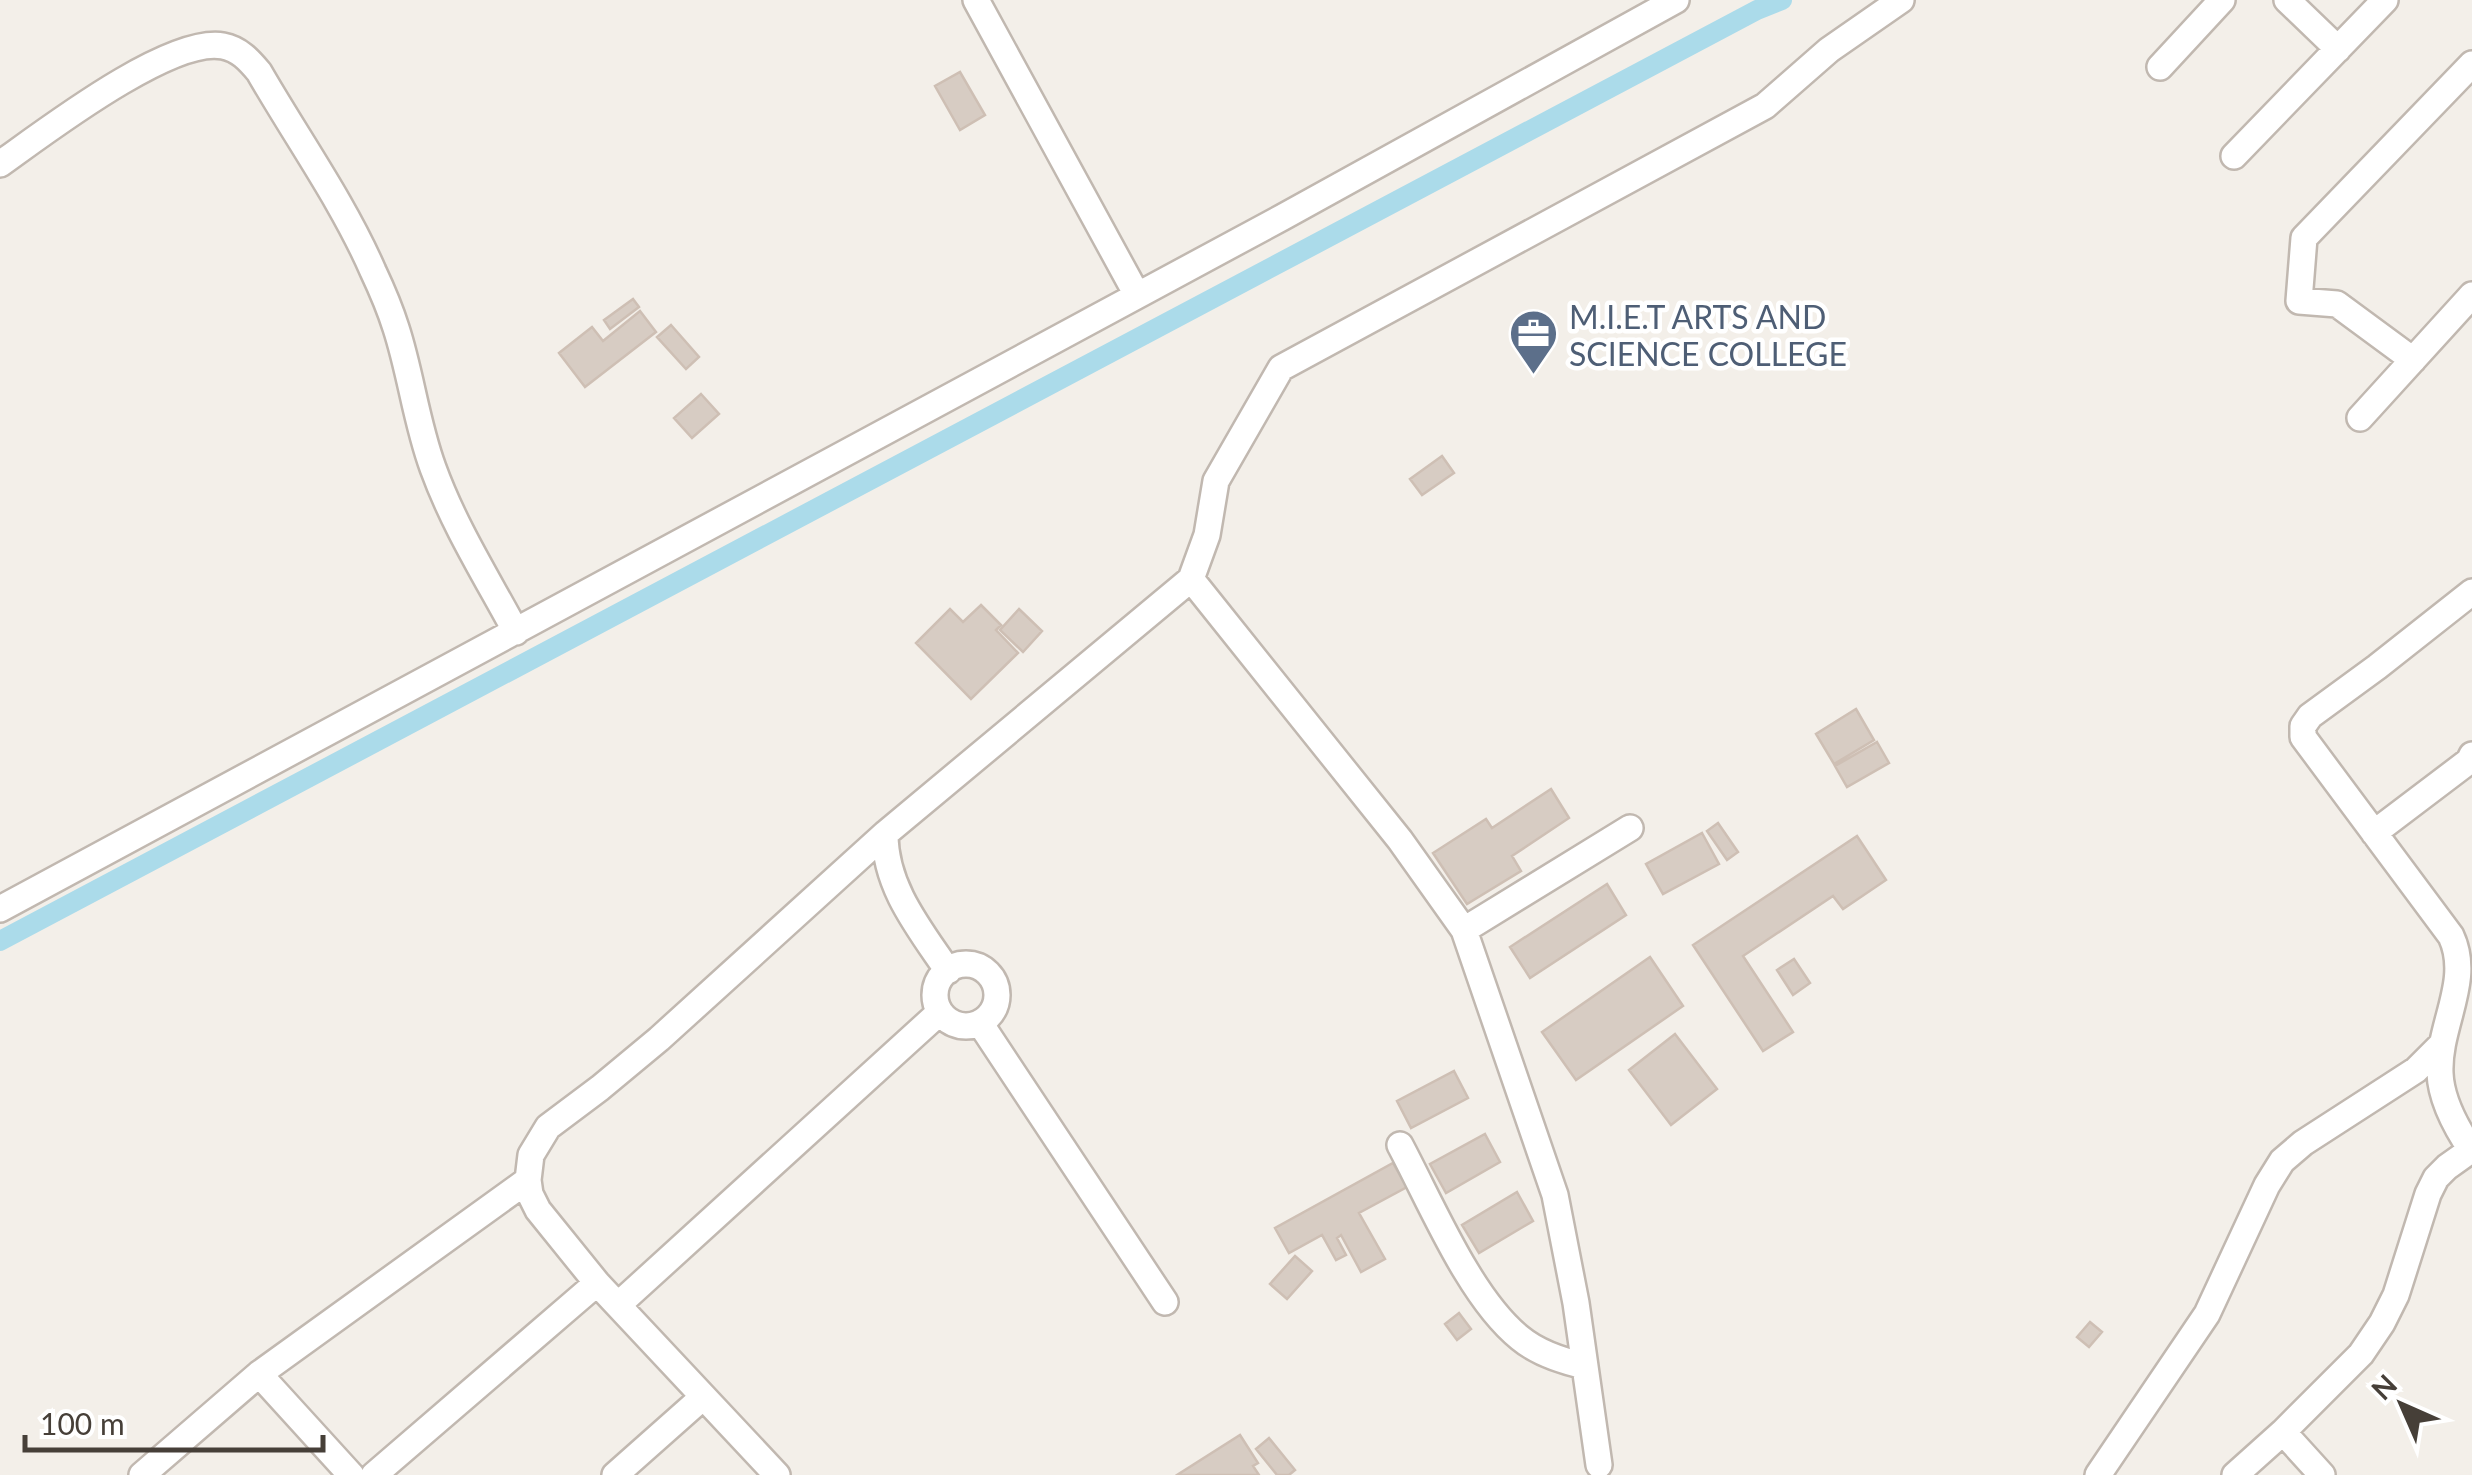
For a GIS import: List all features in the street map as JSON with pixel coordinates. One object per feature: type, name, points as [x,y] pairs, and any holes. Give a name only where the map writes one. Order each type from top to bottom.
[{"type":"street","points":[[976,0],[1137,295]]},
{"type":"street","points":[[0,909],[1676,0]]},
{"type":"street","points":[[777,1475],[618,1306],[538,1210],[528,1180],[531,1156],[548,1127],[658,1039],[885,834],[1191,579],[1207,535],[1216,480],[1281,368],[1765,106],[1829,50],[1901,0]]},
{"type":"street","points":[[2160,67],[2222,0]]},
{"type":"street","points":[[2287,0],[2338,49]]},
{"type":"street","points":[[2234,156],[2385,0]]},
{"type":"street","points":[[0,164],[135,73],[172,54],[201,46],[224,46],[247,56],[335,199],[372,269],[396,326],[434,471],[461,531],[516,632]]},
{"type":"street","points":[[2413,360],[2338,304],[2299,302],[2304,238],[2472,64]]},
{"type":"street","points":[[2360,418],[2471,299]]},
{"type":"street","points":[[1191,579],[1400,840],[1464,930],[1554,1194],[1576,1303],[1599,1465]]},
{"type":"street","points":[[2235,1475],[2361,1354],[2396,1295],[2436,1178],[2471,1151],[2453,1120],[2440,1076],[2442,1044],[2460,964],[2458,949],[2303,738],[2303,726],[2310,716],[2472,592]]},
{"type":"street","points":[[2374,833],[2470,761],[2472,755]]},
{"type":"street","points":[[1464,930],[1630,828]]},
{"type":"street","points":[[885,834],[887,866],[894,884],[948,970]]},
{"type":"street","points":[[972,964],[990,974],[998,992],[997,1003],[980,1023],[956,1025],[940,1012],[935,992],[948,970],[972,964]]},
{"type":"street","points":[[618,1306],[940,1012]]},
{"type":"street","points":[[980,1023],[1165,1302]]},
{"type":"street","points":[[2098,1475],[2207,1314],[2282,1161],[2303,1143],[2396,1086],[2442,1044]]},
{"type":"street","points":[[1400,1145],[1473,1281],[1496,1314],[1522,1340],[1562,1361],[1585,1366]]},
{"type":"street","points":[[142,1475],[259,1374],[528,1180]]},
{"type":"street","points":[[374,1475],[597,1282]]},
{"type":"street","points":[[259,1374],[352,1475]]},
{"type":"street","points":[[615,1475],[703,1398]]},
{"type":"street","points":[[2282,1432],[2322,1475]]},
{"type":"building","points":[[960,72],[985,115],[960,130],[935,86]]},
{"type":"building","points":[[633,299],[639,307],[610,329],[604,320]]},
{"type":"building","points":[[640,311],[656,332],[585,387],[559,353],[592,327],[603,341]]},
{"type":"building","points":[[671,325],[699,357],[686,369],[657,337]]},
{"type":"building","points":[[701,394],[719,414],[692,438],[674,418]]},
{"type":"building","points":[[1442,456],[1454,473],[1422,495],[1410,479]]},
{"type":"building","points":[[981,605],[1001,625],[996,630],[1018,653],[971,699],[916,643],[950,609],[963,622]]},
{"type":"building","points":[[1019,609],[1042,631],[1023,652],[1000,630]]},
{"type":"building","points":[[1856,709],[1874,740],[1834,764],[1816,734]]},
{"type":"building","points":[[1877,742],[1889,763],[1847,787],[1835,766]]},
{"type":"building","points":[[1551,789],[1569,818],[1512,856],[1521,871],[1467,904],[1433,853],[1486,819],[1492,828]]},
{"type":"building","points":[[1718,823],[1738,852],[1727,860],[1707,831]]},
{"type":"building","points":[[1702,833],[1719,864],[1663,894],[1646,864]]},
{"type":"building","points":[[1857,836],[1886,880],[1843,909],[1833,896],[1743,956],[1793,1032],[1763,1051],[1693,945]]},
{"type":"building","points":[[1607,884],[1626,915],[1530,978],[1510,947]]},
{"type":"building","points":[[1650,957],[1683,1006],[1576,1080],[1542,1032]]},
{"type":"building","points":[[1794,959],[1810,983],[1793,995],[1777,970]]},
{"type":"building","points":[[1675,1034],[1717,1089],[1671,1125],[1629,1070]]},
{"type":"building","points":[[1454,1071],[1468,1098],[1411,1128],[1397,1101]]},
{"type":"building","points":[[1485,1134],[1500,1162],[1446,1193],[1430,1164]]},
{"type":"building","points":[[1393,1163],[1407,1187],[1359,1213],[1385,1259],[1361,1272],[1341,1235],[1337,1238],[1346,1255],[1336,1260],[1322,1235],[1289,1253],[1275,1228]]},
{"type":"building","points":[[1517,1192],[1533,1221],[1479,1253],[1462,1225]]},
{"type":"building","points":[[1295,1256],[1312,1271],[1287,1299],[1270,1284]]},
{"type":"building","points":[[1459,1313],[1471,1329],[1457,1340],[1445,1324]]},
{"type":"building","points":[[2090,1322],[2102,1332],[2089,1347],[2077,1337]]},
{"type":"building","points":[[1240,1435],[1258,1463],[1253,1466],[1259,1475],[1177,1475]]},
{"type":"building","points":[[1269,1438],[1295,1470],[1289,1475],[1277,1475],[1256,1449]]},
{"type":"waterway","points":[[0,941],[1782,0]]},
{"type":"place","name":"M.I.E.T ARTS AND SCIENCE COLLEGE","points":[[1534,376]]}]
